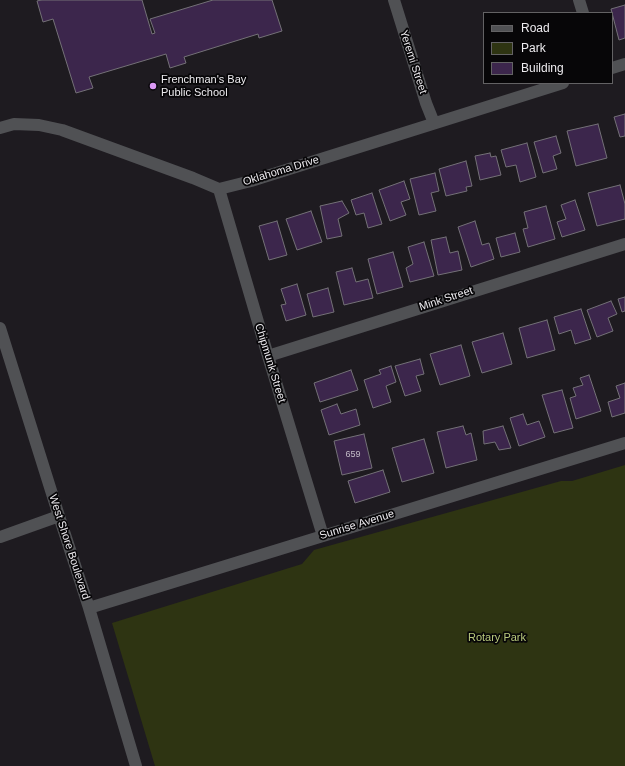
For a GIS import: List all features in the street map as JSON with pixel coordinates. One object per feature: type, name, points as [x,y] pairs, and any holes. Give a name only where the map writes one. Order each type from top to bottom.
[{"type":"street","name":"Yeremi Street","points":[[394,0],[426,103],[434,123]]},
{"type":"street","points":[[579,0],[583,12]]},
{"type":"street","points":[[613,68],[625,64]]},
{"type":"street","name":"Oklahoma Drive","points":[[219,189],[250,181],[560,84]]},
{"type":"street","points":[[0,128],[14,124],[33,124],[62,130],[219,189]]},
{"type":"street","name":"Chipmunk Street","points":[[219,189],[323,536]]},
{"type":"street","name":"Mink Street","points":[[268,356],[625,244]]},
{"type":"street","name":"West Shore Boulevard","points":[[0,328],[89,608],[136,766]]},
{"type":"street","name":"Sunrise Avenue","points":[[89,608],[625,443]]},
{"type":"street","points":[[0,537],[59,516]]},
{"type":"green space","name":"Rotary Park","points":[[625,465],[625,766],[155,766],[112,623],[302,564],[314,550],[561,481],[572,481]]},
{"type":"building","points":[[142,0],[152,34],[155,33],[150,19],[213,0],[272,0],[282,31],[259,38],[258,34],[184,57],[186,63],[170,68],[166,54],[89,77],[93,88],[76,93],[53,19],[43,22],[37,1]]},
{"type":"building","points":[[625,5],[625,38],[619,40],[611,9]]},
{"type":"building","points":[[625,114],[625,136],[620,137],[614,117]]},
{"type":"building","points":[[598,124],[607,158],[576,166],[567,131]]},
{"type":"building","points":[[556,136],[561,153],[553,156],[557,169],[543,173],[534,142]]},
{"type":"building","points":[[527,143],[536,177],[520,182],[516,165],[506,167],[501,150]]},
{"type":"building","points":[[490,153],[491,157],[496,156],[501,175],[480,180],[475,156]]},
{"type":"building","points":[[466,161],[472,186],[466,187],[467,191],[446,196],[439,169]]},
{"type":"building","points":[[435,173],[439,191],[431,193],[436,211],[419,215],[410,179]]},
{"type":"building","points":[[404,181],[410,199],[401,202],[406,215],[390,221],[379,190]]},
{"type":"building","points":[[620,185],[625,204],[625,219],[597,226],[588,193]]},
{"type":"building","points":[[372,193],[382,224],[368,228],[364,213],[356,215],[351,200]]},
{"type":"building","points":[[575,200],[585,230],[562,237],[557,222],[566,219],[561,205]]},
{"type":"building","points":[[342,201],[349,213],[338,219],[342,236],[327,239],[320,206]]},
{"type":"building","points":[[546,206],[555,239],[528,247],[523,229],[528,228],[524,212]]},
{"type":"building","points":[[311,211],[322,242],[297,250],[286,219]]},
{"type":"building","points":[[277,221],[287,255],[269,260],[259,226]]},
{"type":"building","points":[[475,221],[482,245],[489,243],[494,259],[471,267],[458,227]]},
{"type":"building","points":[[515,233],[520,252],[501,257],[496,238]]},
{"type":"building","points":[[446,237],[450,253],[458,251],[462,270],[438,275],[431,240]]},
{"type":"building","points":[[424,242],[434,276],[410,282],[406,268],[413,264],[408,247]]},
{"type":"building","points":[[393,252],[403,287],[377,294],[368,259]]},
{"type":"building","points":[[352,268],[356,282],[368,279],[373,298],[344,305],[336,272]]},
{"type":"building","points":[[297,284],[306,315],[286,321],[281,305],[286,304],[281,289]]},
{"type":"building","points":[[328,288],[334,312],[313,317],[307,294]]},
{"type":"building","points":[[625,297],[625,311],[622,312],[618,299]]},
{"type":"building","points":[[611,301],[617,314],[608,318],[613,331],[597,337],[587,310]]},
{"type":"building","points":[[581,309],[591,339],[575,344],[571,330],[559,334],[554,317]]},
{"type":"building","points":[[547,320],[555,350],[527,358],[519,328]]},
{"type":"building","points":[[503,333],[512,364],[482,373],[472,342]]},
{"type":"building","points":[[461,345],[470,376],[440,385],[430,354]]},
{"type":"building","points":[[420,359],[424,374],[416,376],[421,391],[405,396],[395,366]]},
{"type":"building","points":[[391,366],[396,382],[386,386],[391,402],[373,408],[364,380],[381,374],[379,370]]},
{"type":"building","points":[[351,370],[358,390],[320,402],[314,383]]},
{"type":"building","points":[[589,375],[601,411],[576,419],[570,398],[576,396],[573,388],[583,385],[580,378]]},
{"type":"building","points":[[625,383],[625,413],[612,417],[608,402],[620,398],[616,386]]},
{"type":"building","points":[[562,390],[573,428],[554,433],[542,395]]},
{"type":"building","points":[[337,404],[341,414],[356,409],[360,425],[329,435],[321,410]]},
{"type":"building","points":[[523,414],[527,425],[539,421],[545,437],[519,446],[510,418]]},
{"type":"building","points":[[463,426],[466,435],[471,433],[477,460],[446,468],[437,432]]},
{"type":"building","points":[[503,426],[511,448],[499,450],[495,442],[484,444],[483,431]]},
{"type":"building","points":[[364,434],[372,468],[342,475],[334,441]]},
{"type":"building","points":[[424,439],[434,473],[402,482],[392,448]]},
{"type":"building","points":[[383,470],[390,492],[355,503],[348,481]]},
{"type":"place","name":"Frenchman's Bay Public School","points":[[153,86]]}]
